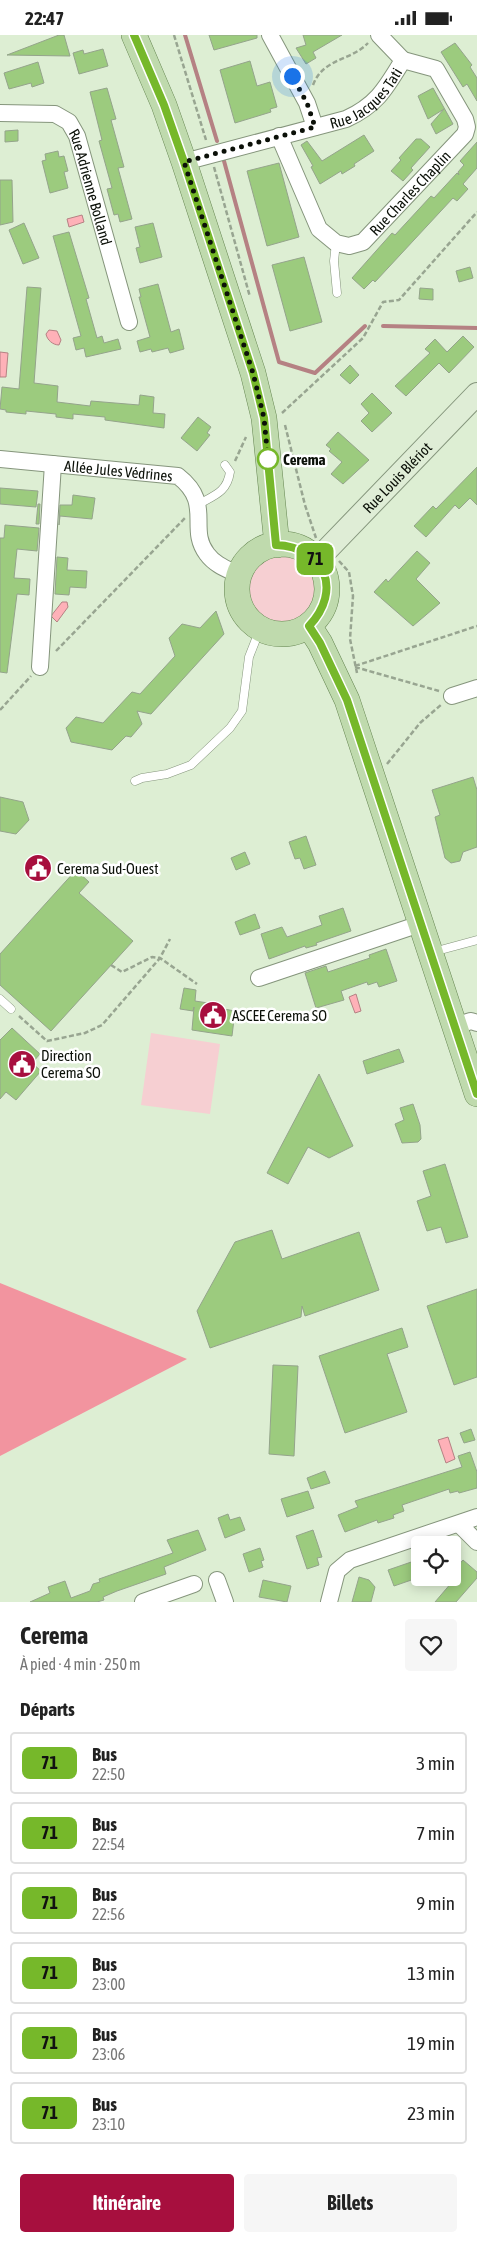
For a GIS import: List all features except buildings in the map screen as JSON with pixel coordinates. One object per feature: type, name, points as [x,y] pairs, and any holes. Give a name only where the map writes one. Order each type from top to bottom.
[{"type":"main road","points":[[134,35],[164,105],[253,373],[264,418],[276,545]]},
{"type":"main road","points":[[146,35],[164,105]]},
{"type":"main road","points":[[276,545],[291,545],[305,551],[317,560],[324,573],[328,587],[326,602],[320,615],[309,626],[298,632],[285,635],[260,629],[248,619],[240,605],[237,590],[240,575],[245,564],[254,554],[264,548],[276,545]]},
{"type":"main road","points":[[309,626],[320,643],[347,700],[430,953],[466,1025],[477,1094]]},
{"type":"street","name":"Rue Jacques Tati","points":[[270,35],[307,103],[315,127]]},
{"type":"street","name":"Rue Jacques Tati","points":[[184,162],[346,119],[372,105],[384,92],[403,60],[375,37]]},
{"type":"street","name":"Rue Charles Chaplin","points":[[336,243],[356,245],[369,237],[465,134],[468,127],[436,69],[403,60]]},
{"type":"street","name":"Rue Adrienne Bolland","points":[[0,113],[55,114],[69,122],[77,136],[129,322]]},
{"type":"street","points":[[279,136],[318,229],[336,243]]},
{"type":"street","name":"Rue Louis Blériot","points":[[317,560],[477,394]]},
{"type":"street","name":"Allée Jules Védrines","points":[[0,459],[178,476],[190,486],[198,504],[200,539],[206,553],[219,565],[240,575]]},
{"type":"street","name":"Allée Jules Védrines","points":[[40,667],[52,464]]},
{"type":"street","points":[[452,696],[477,688]]},
{"type":"street","points":[[259,978],[420,924]]},
{"type":"street","points":[[329,1602],[337,1571],[350,1560],[477,1517]]},
{"type":"street","points":[[459,1524],[477,1542]]},
{"type":"street","points":[[216,1580],[225,1602]]},
{"type":"street","points":[[144,1602],[194,1584]]},
{"type":"lane","points":[[336,243],[334,261],[337,293]]},
{"type":"lane","points":[[198,504],[221,492],[228,483],[227,469]]},
{"type":"lane","points":[[135,781],[167,774],[192,765],[230,728],[242,711],[249,657],[260,629]]},
{"type":"lane","points":[[430,953],[477,939]]},
{"type":"lane","points":[[0,999],[11,1009]]},
{"type":"path","points":[[307,103],[315,79],[322,70],[332,62],[363,48],[375,37]]},
{"type":"path","points":[[227,469],[252,424],[264,418],[282,413],[362,338],[383,302],[399,300],[477,212]]},
{"type":"path","points":[[0,710],[198,504]]},
{"type":"path","points":[[452,696],[399,678],[354,666],[477,626]]},
{"type":"path","points":[[386,766],[420,723],[452,696]]},
{"type":"path","points":[[11,1009],[47,1041],[85,1033],[102,1025],[160,958],[170,939]]},
{"type":"path","points":[[111,965],[122,972],[152,957],[160,958],[197,984]]},
{"type":"shaded area","points":[[82,215],[84,222],[69,227],[67,219]]},
{"type":"shaded area","points":[[49,330],[57,331],[61,340],[59,345],[53,343],[48,338],[46,334]]},
{"type":"shaded area","points":[[0,352],[8,353],[6,377],[0,377]]},
{"type":"shaded area","points":[[275,556],[289,556],[301,561],[311,571],[316,583],[316,597],[311,609],[301,619],[289,624],[275,624],[263,619],[253,609],[248,597],[248,583],[253,571],[263,561]]},
{"type":"shaded area","points":[[62,602],[67,602],[68,607],[57,622],[51,616]]},
{"type":"shaded area","points":[[356,994],[361,1011],[355,1013],[349,997]]},
{"type":"shaded area","points":[[151,1033],[220,1044],[210,1114],[141,1105]]},
{"type":"shaded area","points":[[0,1283],[187,1359],[0,1456]]},
{"type":"shaded area","points":[[448,1437],[455,1459],[446,1463],[438,1440]]},
{"type":"waterway","points":[[185,35],[217,141]]},
{"type":"waterway","points":[[224,161],[279,362],[315,373],[365,326]]},
{"type":"waterway","points":[[383,326],[477,328]]},
{"type":"bus line","name":"71","points":[[134,35],[164,105],[253,373],[264,418],[276,545],[291,545],[305,551],[317,560],[324,573],[328,587],[326,602],[320,615],[309,626],[320,643],[347,700],[477,1094]]},
{"type":"place","name":"Cerema","points":[[268,459]]},
{"type":"place","name":"Cerema Sud-Ouest","points":[[38,868]]},
{"type":"place","name":"ASCEE Cerema SO","points":[[213,1015]]},
{"type":"place","name":"Direction Cerema SO","points":[[22,1064]]},
{"type":"route","points":[[268,459],[264,418],[253,373],[184,162],[315,127],[307,103],[292,76]]}]
